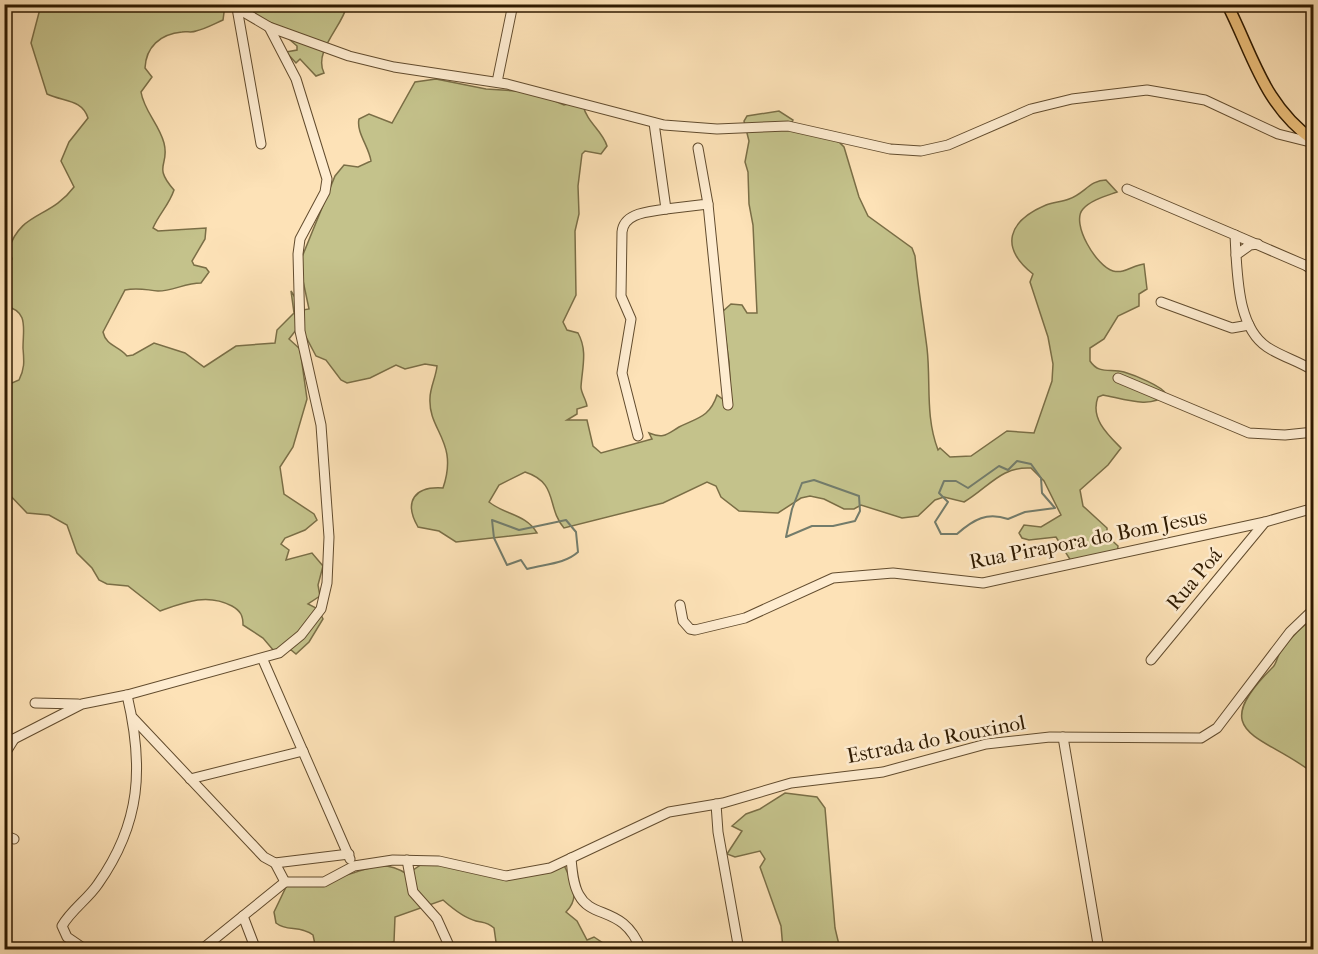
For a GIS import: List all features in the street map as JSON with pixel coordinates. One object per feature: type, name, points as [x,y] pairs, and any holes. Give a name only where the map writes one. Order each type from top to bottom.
[{"type":"main road","points":[[1227,4],[1258,76],[1274,103],[1314,142]]},
{"type":"street","points":[[496,82],[513,4]]},
{"type":"street","points":[[233,6],[269,27],[349,56],[394,68],[496,82],[654,123],[717,129],[788,126],[890,149],[921,151],[948,144],[1031,109],[1072,99],[1147,90],[1205,99],[1278,134],[1314,142]]},
{"type":"street","points":[[233,6],[261,144]]},
{"type":"street","points":[[35,703],[82,704],[127,695],[263,660],[290,647],[313,621],[325,598],[329,557],[321,425],[300,331],[298,305],[300,238],[325,192],[327,179],[296,79],[269,27]]},
{"type":"street","points":[[654,123],[666,209]]},
{"type":"street","points":[[698,148],[708,204],[728,405]]},
{"type":"street","points":[[1127,189],[1311,268],[1314,255]]},
{"type":"street","points":[[638,436],[622,373],[630,319],[621,296],[622,226],[635,215],[708,204]]},
{"type":"street","points":[[1235,235],[1238,281],[1249,325],[1268,347],[1314,372]]},
{"type":"street","points":[[1236,255],[1250,245],[1258,244]]},
{"type":"street","points":[[1161,302],[1232,328],[1249,325]]},
{"type":"street","points":[[1118,378],[1250,433],[1314,432]]},
{"type":"street","name":"Rua Pirapora do Bom Jesus","points":[[680,605],[683,621],[690,629],[695,630],[745,618],[833,578],[893,573],[983,583],[1265,522],[1314,508]]},
{"type":"street","name":"Rua Poá","points":[[1150,660],[1265,522]]},
{"type":"street","name":"Estrada do Rouxinol","points":[[285,882],[324,882],[354,866],[406,860],[439,861],[506,876],[538,872],[659,816],[680,809],[716,804],[791,783],[883,772],[1011,739],[1202,738],[1217,728],[1239,696],[1290,632],[1314,609]]},
{"type":"street","points":[[263,660],[354,866]]},
{"type":"street","points":[[86,950],[67,937],[62,926],[96,887],[125,839],[132,815],[138,777],[133,718],[127,695]]},
{"type":"street","points":[[4,744],[82,704]]},
{"type":"street","points":[[133,718],[257,850],[274,862],[285,882],[201,950]]},
{"type":"street","points":[[1063,737],[1099,950]]},
{"type":"street","points":[[4,755],[15,738]]},
{"type":"street","points":[[190,779],[303,751]]},
{"type":"street","points":[[716,804],[718,832],[739,950]]},
{"type":"street","points":[[4,835],[14,839]]},
{"type":"street","points":[[274,862],[349,854]]},
{"type":"street","points":[[571,858],[575,886],[583,901],[623,921],[630,927],[641,950]]},
{"type":"street","points":[[406,860],[413,892],[437,919],[451,950]]},
{"type":"street","points":[[243,916],[256,950]]},
{"type":"shaded area","points":[[41,5],[225,5],[223,20],[193,32],[174,33],[161,39],[151,48],[146,61],[145,68],[152,77],[141,92],[145,105],[162,136],[165,151],[164,175],[174,190],[153,228],[158,231],[206,228],[205,239],[192,261],[194,265],[206,268],[209,272],[201,283],[163,291],[125,290],[103,332],[110,343],[127,356],[154,343],[185,353],[204,367],[236,346],[275,343],[277,330],[294,313],[291,291],[303,310],[309,309],[302,276],[302,257],[335,176],[344,165],[358,167],[371,161],[359,129],[359,119],[369,114],[392,123],[415,82],[436,79],[486,89],[534,92],[564,105],[572,103],[583,105],[607,146],[601,154],[585,151],[582,154],[578,186],[579,214],[575,231],[576,295],[563,322],[567,330],[578,333],[583,346],[581,387],[587,406],[577,409],[577,414],[567,420],[587,420],[593,446],[601,453],[652,439],[649,433],[658,436],[668,434],[707,412],[717,395],[728,403],[731,401],[729,362],[722,312],[731,304],[742,305],[747,313],[757,313],[753,225],[745,162],[749,141],[744,121],[747,116],[779,111],[793,120],[790,126],[839,142],[844,147],[859,197],[868,216],[912,248],[927,348],[931,425],[938,450],[940,448],[950,457],[971,456],[1007,431],[1034,433],[1052,381],[1053,364],[1048,337],[1030,282],[1033,274],[1015,254],[1012,235],[1023,219],[1033,211],[1074,197],[1096,182],[1106,180],[1117,192],[1094,201],[1083,209],[1080,224],[1083,234],[1100,262],[1113,271],[1144,264],[1147,289],[1139,294],[1139,306],[1118,316],[1104,339],[1090,348],[1090,361],[1101,370],[1124,372],[1141,378],[1166,394],[1160,399],[1145,402],[1103,395],[1098,397],[1096,412],[1098,419],[1105,431],[1121,448],[1108,465],[1080,490],[1083,506],[1107,528],[1107,536],[1118,546],[1117,554],[1071,561],[1056,537],[1029,540],[1022,538],[1019,533],[1024,525],[1041,527],[1061,515],[1044,481],[1031,468],[1020,468],[1003,474],[964,502],[944,497],[935,500],[918,516],[902,518],[861,505],[854,509],[844,509],[824,499],[810,496],[801,498],[778,513],[739,511],[721,497],[716,486],[707,482],[663,503],[564,528],[555,512],[548,489],[543,482],[525,472],[499,485],[489,502],[521,518],[537,533],[456,542],[439,531],[418,527],[412,510],[414,497],[419,493],[433,488],[443,488],[447,472],[445,448],[431,409],[430,394],[437,366],[425,364],[405,369],[396,365],[370,378],[347,383],[341,380],[326,360],[316,356],[306,337],[296,330],[289,339],[300,349],[307,399],[293,447],[280,467],[284,494],[314,514],[317,520],[305,530],[285,538],[281,544],[289,550],[286,560],[312,553],[323,566],[318,585],[320,596],[308,604],[318,609],[323,619],[309,642],[296,654],[291,650],[274,651],[263,638],[243,625],[242,616],[238,610],[223,602],[196,600],[160,611],[128,586],[107,584],[99,580],[92,568],[77,553],[67,525],[49,515],[27,513],[5,490],[5,386],[19,380],[24,361],[23,321],[18,312],[5,306],[4,274],[12,259],[9,249],[21,228],[55,205],[74,187],[61,161],[69,142],[88,118],[77,104],[47,94],[31,43]]},
{"type":"shaded area","points":[[229,5],[347,5],[325,47],[322,56],[324,73],[316,76],[300,59],[296,63],[286,52],[297,50],[297,46],[274,26]]},
{"type":"shaded area","points":[[1313,619],[1313,773],[1260,740],[1248,731],[1242,720],[1243,707],[1253,689],[1274,665],[1291,638]]},
{"type":"shaded area","points":[[785,793],[817,797],[825,808],[835,928],[840,949],[783,949],[781,926],[760,867],[765,859],[760,851],[735,857],[727,854],[742,831],[732,826],[746,814],[760,809]]},
{"type":"shaded area","points":[[425,862],[490,875],[564,865],[574,890],[573,901],[566,912],[577,921],[587,940],[594,937],[603,943],[600,950],[497,949],[494,928],[467,918],[443,900],[395,917],[394,942],[390,943],[316,949],[313,935],[276,923],[274,912],[287,885],[314,882],[381,866],[388,866],[407,874]]},
{"type":"waterway","points":[[1017,461],[1031,464],[1041,478],[1042,493],[1055,508],[1025,512],[1008,519],[994,516],[981,518],[957,534],[941,534],[935,522],[948,502],[939,493],[944,481],[956,481],[968,488],[999,466],[1008,470],[1017,461]]},
{"type":"waterway","points":[[814,480],[859,496],[860,511],[855,521],[833,526],[812,526],[786,537],[792,509],[802,483],[814,480]]},
{"type":"waterway","points":[[492,520],[519,530],[566,520],[576,532],[578,552],[561,561],[527,569],[521,560],[507,565],[494,538],[492,520]]}]
